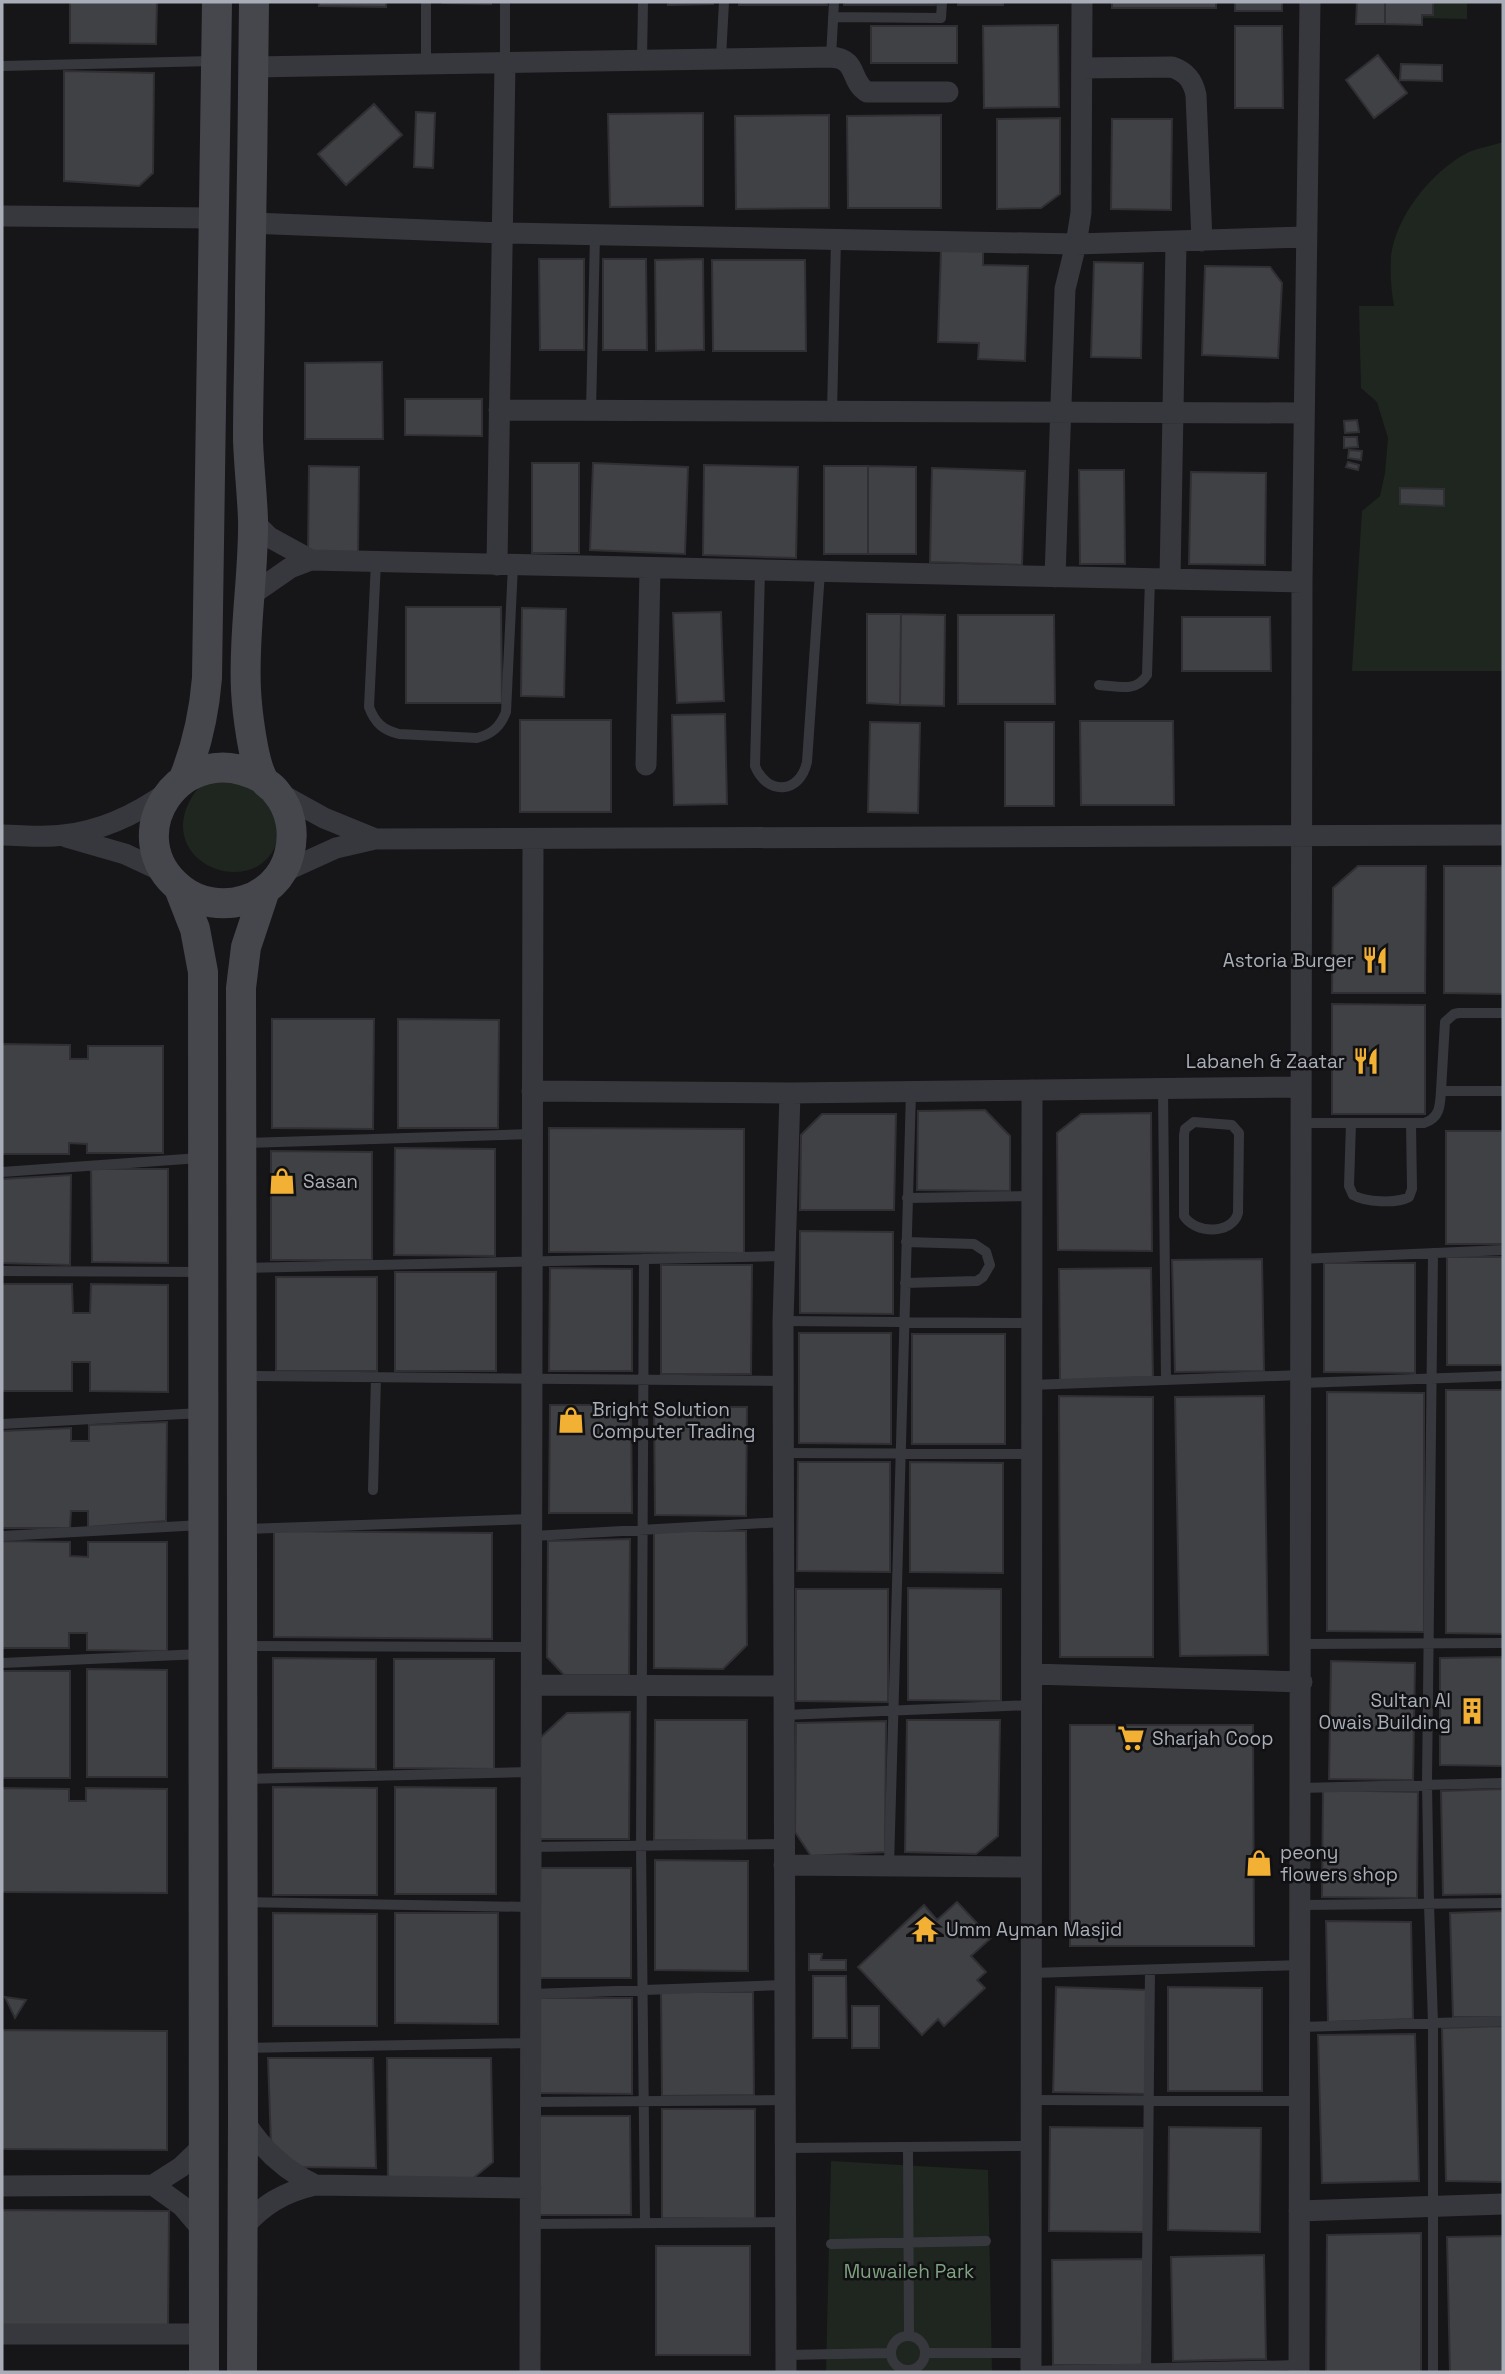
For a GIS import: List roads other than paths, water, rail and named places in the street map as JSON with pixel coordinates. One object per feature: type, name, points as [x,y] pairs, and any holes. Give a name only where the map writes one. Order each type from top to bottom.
[{"type":"main road","points":[[204,2372],[203,972],[195,929],[173,881],[159,860],[155,829],[164,800],[178,783],[193,755],[200,730],[207,678],[217,2]]},
{"type":"main road","points":[[242,2372],[243,967],[251,928],[290,849],[291,823],[286,806],[270,785],[251,734],[246,688],[253,521],[248,441],[254,2]]},
{"type":"main road","points":[[178,783],[198,771],[215,766],[248,771],[270,785]]},
{"type":"main road","points":[[173,881],[207,902],[222,904],[238,903],[252,898],[273,881]]},
{"type":"main road","points":[[205,1525],[217,1527],[225,1536],[226,1599],[242,1640]]},
{"type":"street","points":[[1055,577],[1065,289],[1081,213],[1082,2]]},
{"type":"street","points":[[1299,2369],[1302,582],[1310,2]]},
{"type":"street","points":[[254,67],[838,57],[851,65],[859,86],[867,92],[948,92]]},
{"type":"street","points":[[505,63],[499,410],[505,565]]},
{"type":"street","points":[[1082,68],[1172,67],[1186,74],[1191,80],[1196,94],[1202,241]]},
{"type":"street","points":[[2,216],[213,218]]},
{"type":"street","points":[[251,223],[502,233],[1076,244],[1305,237]]},
{"type":"street","points":[[1160,579],[1173,413],[1177,242]]},
{"type":"street","points":[[499,410],[1304,413]]},
{"type":"street","points":[[253,521],[269,537],[311,560]]},
{"type":"street","points":[[251,595],[290,568],[311,560],[1302,582]]},
{"type":"street","points":[[646,765],[650,568]]},
{"type":"street","points":[[60,836],[108,824],[153,802],[178,783]]},
{"type":"street","points":[[270,785],[324,818],[375,839]]},
{"type":"street","points":[[2,835],[60,836],[125,854],[173,881]]},
{"type":"street","points":[[273,881],[336,848],[375,839],[1503,835]]},
{"type":"street","points":[[530,2372],[533,840]]},
{"type":"street","points":[[532,1091],[790,1093],[1300,1087]]},
{"type":"street","points":[[1031,2366],[1032,1090]]},
{"type":"street","points":[[786,2363],[783,1321],[790,1093]]},
{"type":"street","points":[[1032,1674],[1302,1682]]},
{"type":"street","points":[[533,1685],[782,1686]]},
{"type":"street","points":[[784,1865],[1031,1867]]},
{"type":"street","points":[[243,2119],[252,2133],[286,2169],[315,2185]]},
{"type":"street","points":[[2,2186],[153,2185],[181,2167],[205,2144]]},
{"type":"street","points":[[153,2185],[182,2206],[205,2233]]},
{"type":"street","points":[[242,2229],[251,2218],[274,2200],[287,2193],[315,2185],[531,2188]]},
{"type":"street","points":[[1300,2211],[1503,2204]]},
{"type":"street","points":[[2,2334],[204,2334]]},
{"type":"lane","points":[[426,2],[426,64]]},
{"type":"lane","points":[[505,2],[505,63]]},
{"type":"lane","points":[[642,60],[643,2]]},
{"type":"lane","points":[[721,58],[724,2]]},
{"type":"lane","points":[[831,57],[834,2]]},
{"type":"lane","points":[[833,17],[941,18],[942,2]]},
{"type":"lane","points":[[2,66],[216,61]]},
{"type":"lane","points":[[591,411],[595,235]]},
{"type":"lane","points":[[832,412],[836,239]]},
{"type":"lane","points":[[376,562],[369,707],[373,717],[388,732],[477,738],[498,727],[506,712],[505,565]]},
{"type":"lane","points":[[760,570],[755,766],[759,776],[767,784],[778,788],[789,787],[805,773],[820,572]]},
{"type":"lane","points":[[1099,685],[1134,687],[1147,675],[1160,579]]},
{"type":"lane","points":[[1300,1123],[1424,1123],[1434,1118],[1440,1108],[1445,1022],[1459,1013],[1503,1013]]},
{"type":"lane","points":[[1163,1089],[1166,1380]]},
{"type":"lane","points":[[1441,1091],[1503,1091]]},
{"type":"lane","points":[[889,1866],[911,1092]]},
{"type":"lane","points":[[1194,1122],[1231,1125],[1239,1133],[1238,1213],[1233,1224],[1228,1227],[1196,1227],[1184,1216],[1184,1144],[1185,1129],[1194,1122]]},
{"type":"lane","points":[[1350,1123],[1349,1186],[1353,1195],[1362,1199],[1401,1200],[1409,1197],[1412,1189],[1411,1123]]},
{"type":"lane","points":[[242,1143],[532,1134]]},
{"type":"lane","points":[[1164,1143],[1184,1144]]},
{"type":"lane","points":[[2,1172],[203,1158]]},
{"type":"lane","points":[[907,1198],[1031,1196]]},
{"type":"lane","points":[[905,1283],[977,1281],[983,1277],[990,1265],[986,1252],[974,1244],[906,1242]]},
{"type":"lane","points":[[1300,1259],[1503,1250]]},
{"type":"lane","points":[[1433,1253],[1427,1783],[1433,2023],[1433,2372]]},
{"type":"lane","points":[[242,1268],[785,1256]]},
{"type":"lane","points":[[644,1259],[641,1846],[645,2223]]},
{"type":"lane","points":[[2,1271],[204,1272]]},
{"type":"lane","points":[[783,1321],[1031,1322]]},
{"type":"lane","points":[[242,1376],[783,1381]]},
{"type":"lane","points":[[1031,1385],[1166,1380],[1503,1376]]},
{"type":"lane","points":[[373,1490],[376,1377]]},
{"type":"lane","points":[[2,1424],[204,1413]]},
{"type":"lane","points":[[783,1453],[1031,1454]]},
{"type":"lane","points":[[242,1529],[533,1527],[642,1530],[783,1522]]},
{"type":"lane","points":[[2,1536],[205,1525]]},
{"type":"lane","points":[[242,1640],[532,1647]]},
{"type":"lane","points":[[1301,1644],[1503,1643]]},
{"type":"lane","points":[[2,1663],[204,1654]]},
{"type":"lane","points":[[784,1715],[1032,1705]]},
{"type":"lane","points":[[242,1779],[532,1772]]},
{"type":"lane","points":[[1301,1788],[1503,1783]]},
{"type":"lane","points":[[531,1847],[784,1844]]},
{"type":"lane","points":[[243,1902],[531,1908]]},
{"type":"lane","points":[[1301,1905],[1503,1903]]},
{"type":"lane","points":[[1031,1973],[1301,1965]]},
{"type":"lane","points":[[1146,2371],[1150,1970]]},
{"type":"lane","points":[[531,1994],[785,1984]]},
{"type":"lane","points":[[1300,2027],[1503,2021]]},
{"type":"lane","points":[[243,2048],[531,2043]]},
{"type":"lane","points":[[530,2102],[785,2100]]},
{"type":"lane","points":[[1031,2100],[1300,2101]]},
{"type":"lane","points":[[786,2148],[1031,2146]]},
{"type":"lane","points":[[908,2147],[909,2335]]},
{"type":"lane","points":[[531,2224],[785,2221]]},
{"type":"lane","points":[[831,2244],[986,2241]]},
{"type":"lane","points":[[909,2335],[921,2340],[926,2353],[920,2365],[908,2371],[895,2365],[891,2353],[896,2340],[909,2335]]},
{"type":"lane","points":[[786,2363],[891,2353]]},
{"type":"lane","points":[[926,2353],[1031,2366],[1146,2371],[1299,2369]]},
{"type":"place","name":"Astoria Burger","points":[[1375,960]]},
{"type":"place","name":"Labaneh & Zaatar","points":[[1366,1061]]},
{"type":"place","name":"Sasan","points":[[282,1181]]},
{"type":"place","name":"Bright Solution Computer Trading","points":[[571,1420]]},
{"type":"place","name":"Sultan Al Owais Building","points":[[1472,1711]]},
{"type":"place","name":"Sharjah Coop","points":[[1131,1738]]},
{"type":"place","name":"peony flowers shop","points":[[1259,1863]]},
{"type":"place","name":"Umm Ayman Masjid","points":[[925,1929]]},
{"type":"park label","name":"Muwaileh Park","points":[[909,2271]]}]
